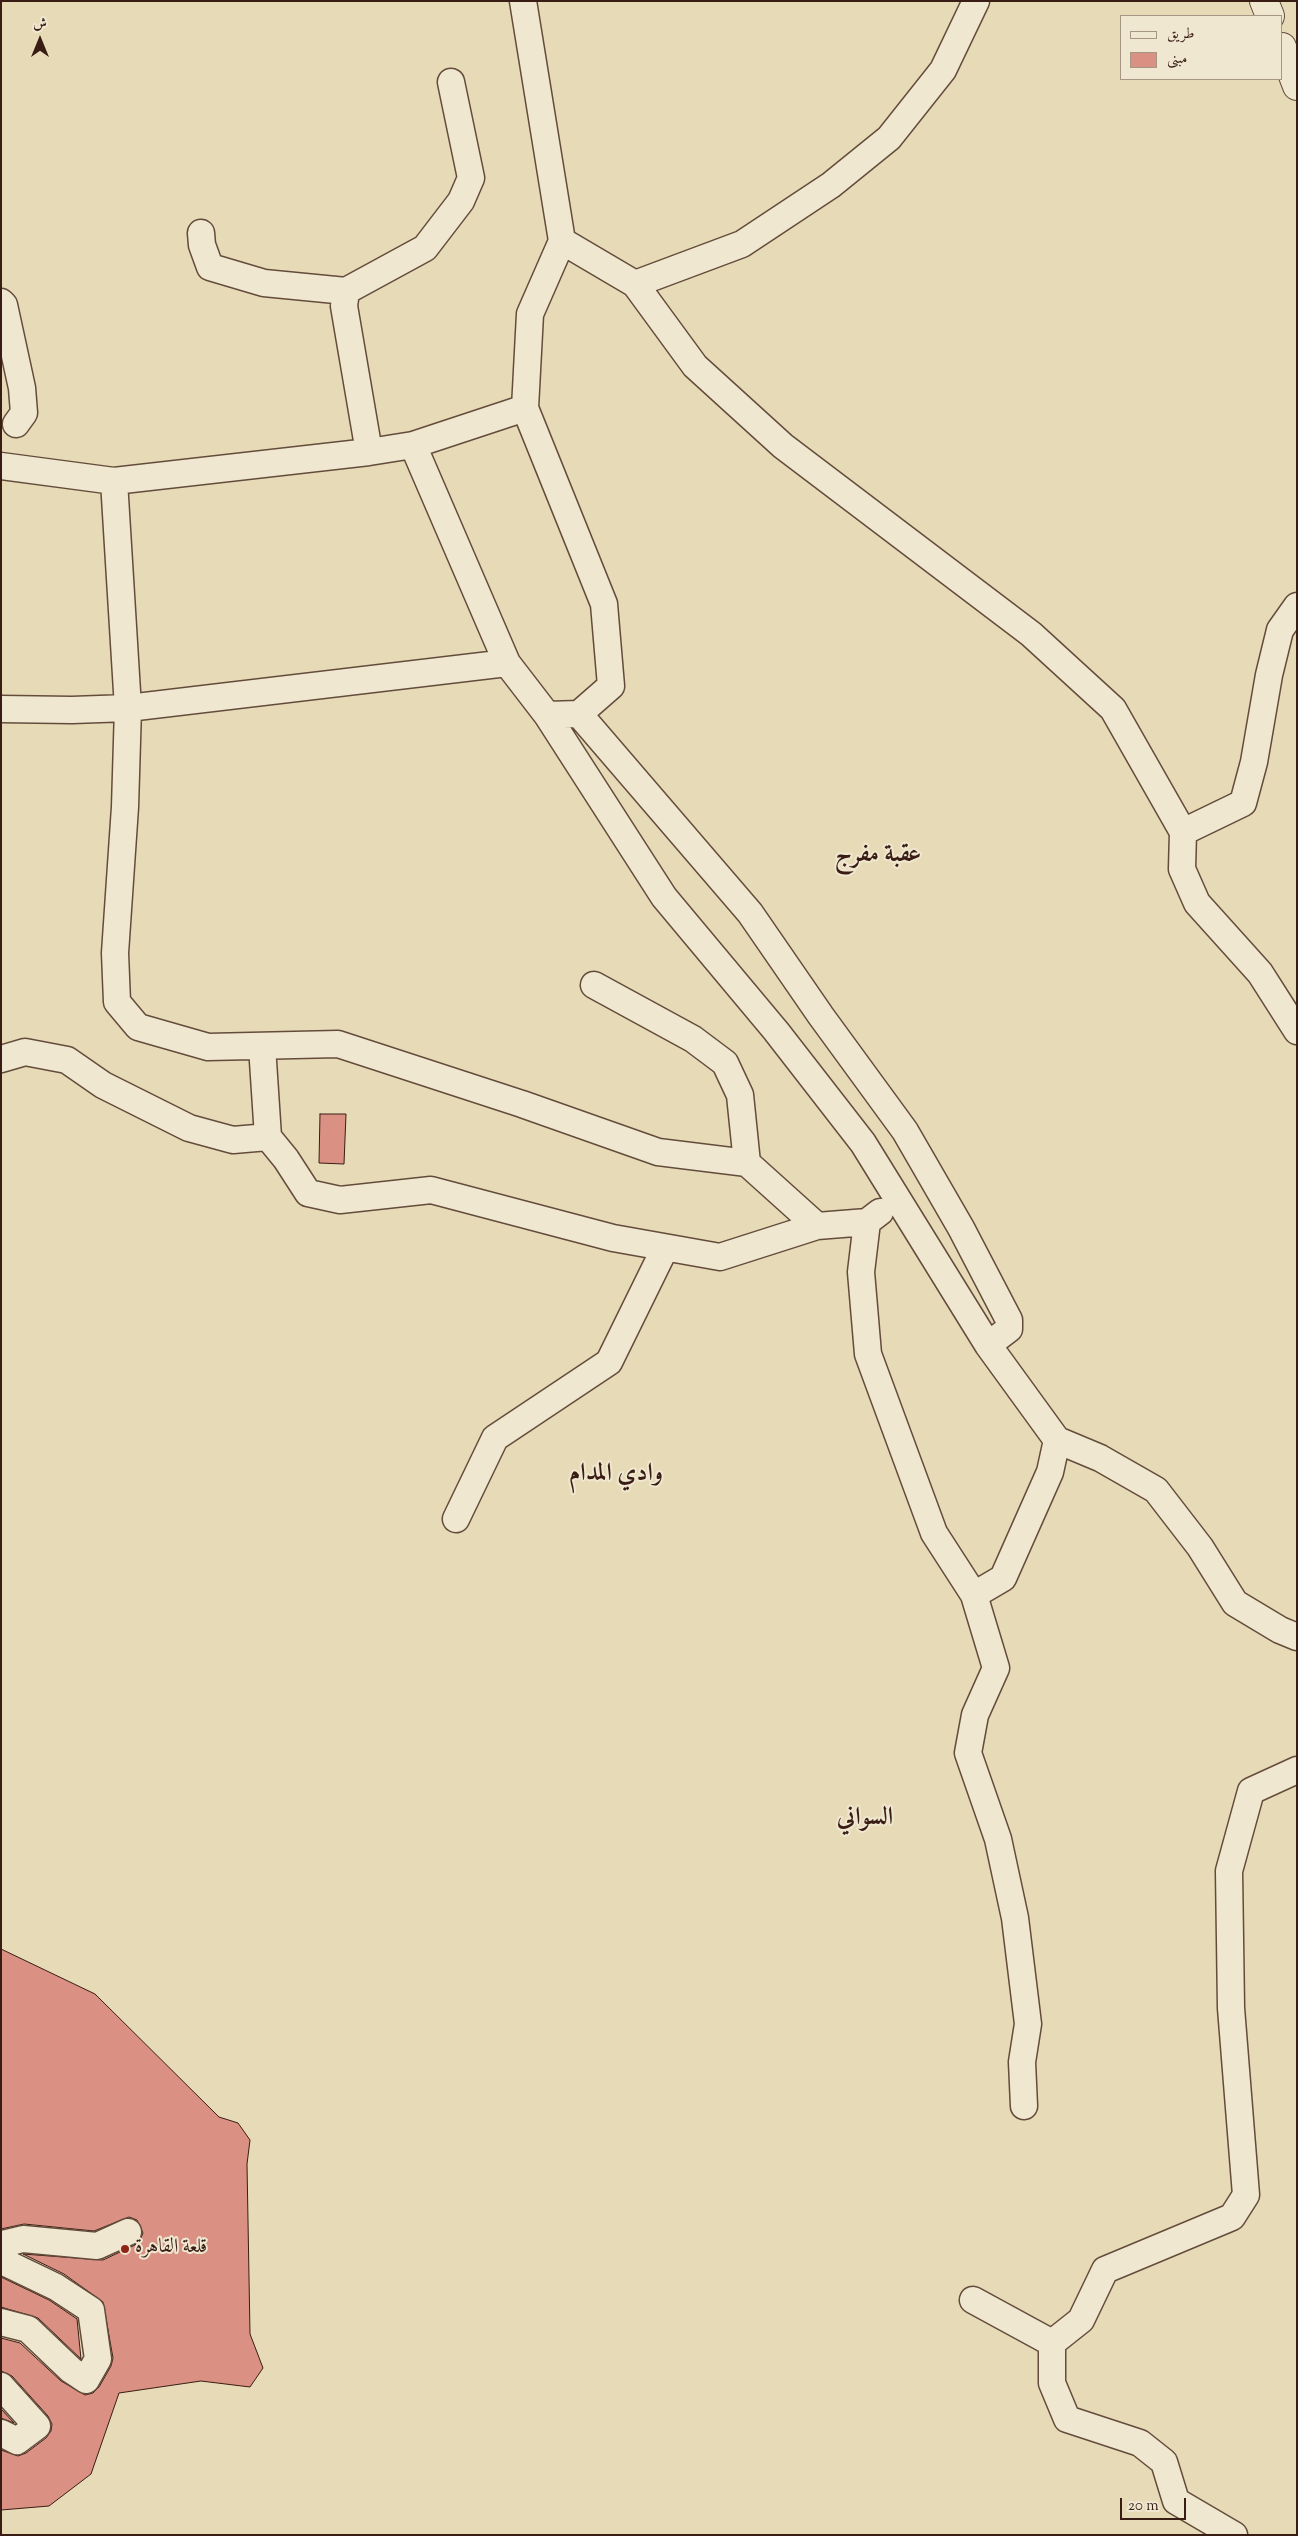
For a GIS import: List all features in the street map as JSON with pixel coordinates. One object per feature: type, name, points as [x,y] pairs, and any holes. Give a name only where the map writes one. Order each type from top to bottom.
[{"type":"street","points":[[523,1],[562,241],[530,314],[525,408],[604,604],[611,686],[579,714],[547,715]]},
{"type":"street","points":[[635,284],[742,244],[831,185],[888,138],[943,70],[976,1]]},
{"type":"street","points":[[1283,50],[1297,86]]},
{"type":"street","points":[[201,233],[202,246],[210,267],[264,284],[346,291],[425,248],[461,201],[471,178],[451,82]]},
{"type":"street","points":[[562,241],[635,284],[696,366],[783,446],[1031,634],[1113,709],[1183,832],[1182,869],[1197,903],[1260,973],[1297,1031]]},
{"type":"street","points":[[346,291],[344,306],[369,452]]},
{"type":"street","points":[[1,302],[4,305],[22,388],[24,413],[8,419],[8,467],[114,481],[369,452],[413,445],[525,408]]},
{"type":"street","points":[[413,445],[507,663],[547,715],[664,897],[776,1031],[857,1136],[988,1345],[1056,1440],[1100,1458],[1156,1490],[1200,1547],[1235,1603],[1280,1630],[1297,1637]]},
{"type":"street","points":[[114,481],[128,708],[125,807],[115,953],[117,1002],[138,1027],[208,1047],[338,1044],[522,1104],[658,1152],[747,1163],[817,1226]]},
{"type":"street","points":[[1183,832],[1243,804],[1254,762],[1269,675],[1280,630],[1297,606]]},
{"type":"street","points":[[1,708],[72,710],[128,708],[507,663]]},
{"type":"street","points":[[579,714],[750,913],[821,1016],[905,1131],[961,1228],[1009,1320],[1009,1329],[988,1345]]},
{"type":"street","points":[[594,985],[693,1039],[725,1063],[740,1095],[747,1163]]},
{"type":"street","points":[[262,1046],[268,1138],[286,1159],[308,1193],[340,1200],[431,1190],[613,1238],[720,1257],[817,1226],[867,1222],[897,1200]]},
{"type":"street","points":[[1,1059],[25,1052],[67,1060],[103,1085],[188,1128],[233,1140],[268,1138]]},
{"type":"street","points":[[867,1222],[861,1272],[868,1354],[934,1533],[974,1595],[996,1668],[975,1714],[968,1753],[998,1840],[1015,1918],[1028,2024],[1022,2062],[1024,2106]]},
{"type":"street","points":[[456,1519],[495,1438],[609,1362],[665,1248]]},
{"type":"street","points":[[974,1595],[1003,1578],[1050,1472],[1056,1440]]},
{"type":"street","points":[[1052,2343],[1081,2320],[1105,2270],[1232,2217],[1246,2195],[1231,2008],[1229,1871],[1251,1790],[1297,1770]]},
{"type":"street","points":[[1,2322],[28,2329],[71,2370],[86,2380],[98,2360],[91,2310],[56,2288],[6,2263],[3,2244],[23,2239],[97,2246],[128,2232]]},
{"type":"street","points":[[973,2300],[1052,2343]]},
{"type":"street","points":[[1052,2343],[1052,2382],[1066,2419],[1140,2443],[1164,2462],[1176,2501],[1234,2535]]},
{"type":"street","points":[[1,2386],[37,2426],[17,2441],[1,2433]]},
{"type":"building","points":[[320,1114],[346,1114],[344,1164],[319,1163]]},
{"type":"building","name":"قلعة القاهرة","points":[[1,1949],[95,1994],[219,2117],[238,2123],[250,2140],[247,2164],[250,2334],[263,2368],[250,2387],[201,2381],[119,2393],[91,2474],[49,2506],[1,2510],[1,2450],[18,2456],[26,2453],[46,2438],[51,2431],[52,2424],[48,2416],[12,2376],[1,2371],[1,2338],[20,2343],[61,2381],[85,2395],[93,2393],[99,2387],[111,2366],[113,2358],[103,2302],[64,2274],[23,2254],[103,2260],[135,2245],[143,2233],[137,2220],[129,2217],[94,2231],[24,2224],[1,2229]]},
{"type":"building","points":[[1,2277],[49,2300],[77,2319],[81,2359],[38,2318],[1,2307]]},
{"type":"building","points":[[1,2409],[14,2423],[1,2418]]},
{"type":"place","name":"قلعة القاهرة","points":[[125,2249]]},
{"type":"district","name":"عقبة مفرج","points":[[878,857]]},
{"type":"district","name":"وادي المدام","points":[[616,1476]]},
{"type":"district","name":"السواني","points":[[865,1820]]}]
